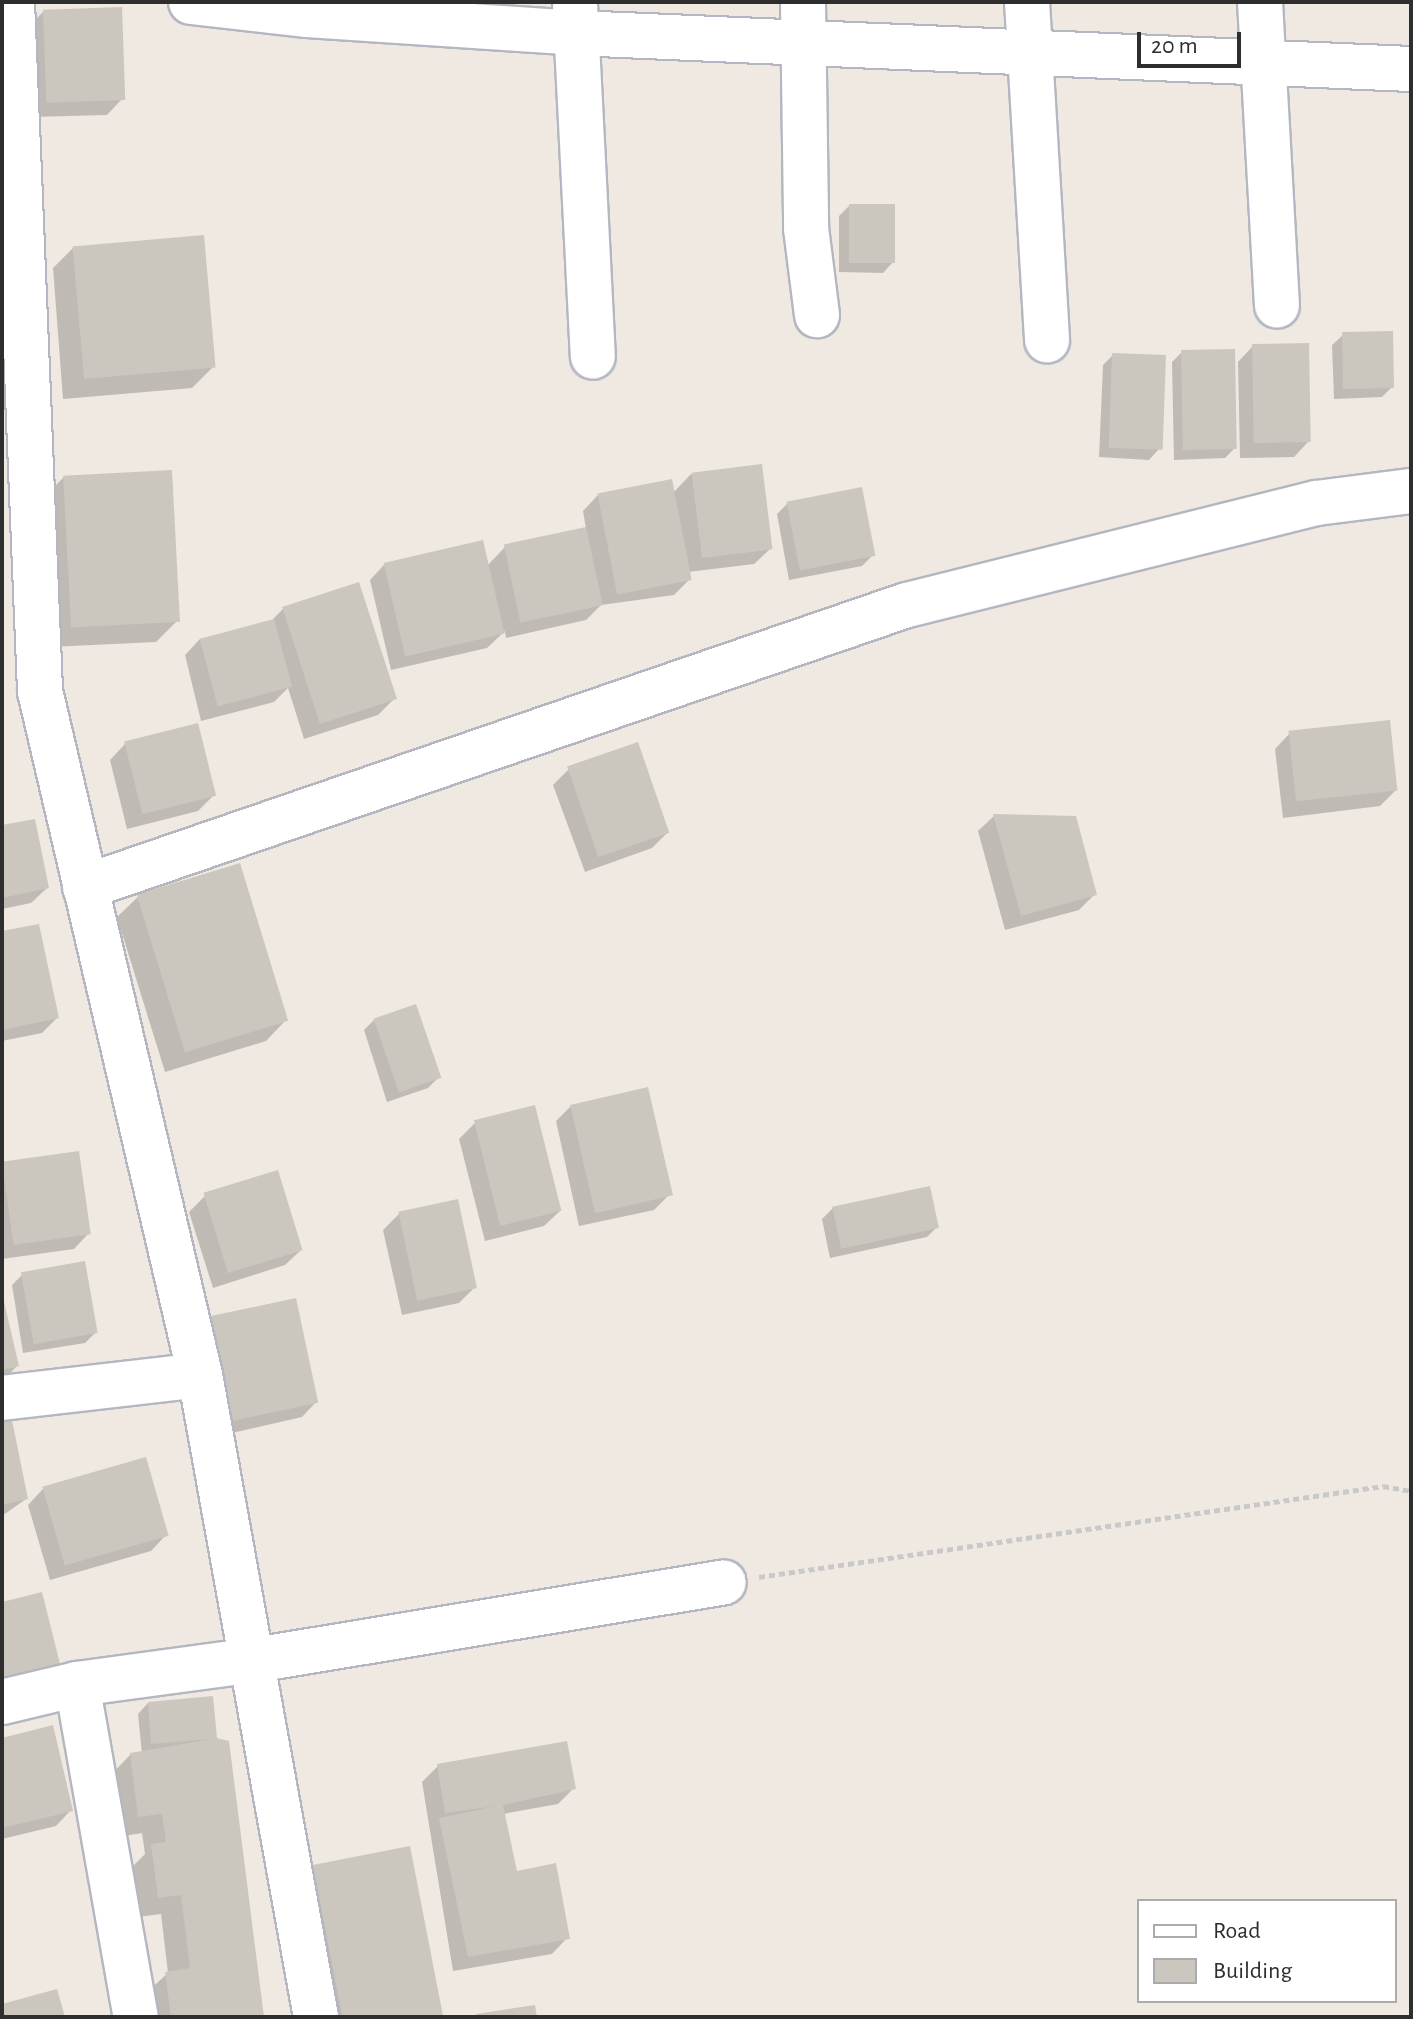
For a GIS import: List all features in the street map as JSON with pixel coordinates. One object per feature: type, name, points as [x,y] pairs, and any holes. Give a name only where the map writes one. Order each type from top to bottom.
[{"type":"street","points":[[12,2],[40,691],[200,1375],[255,1660],[316,2017]]},
{"type":"street","points":[[191,2],[576,17],[804,22],[1032,52],[1411,69]]},
{"type":"street","points":[[1027,2],[1047,340]]},
{"type":"street","points":[[1260,2],[1277,306]]},
{"type":"street","points":[[576,17],[593,357]]},
{"type":"street","points":[[804,22],[806,228],[817,315]]},
{"type":"street","points":[[85,887],[907,605],[1317,503],[1411,491]]},
{"type":"street","points":[[2,1398],[200,1375]]},
{"type":"street","points":[[2,1702],[77,1684],[255,1660],[724,1582]]},
{"type":"street","points":[[77,1684],[136,2017]]},
{"type":"path","points":[[724,1582],[1383,1486],[1411,1491]]},
{"type":"building","points":[[122,7],[125,100],[46,103],[43,10]]},
{"type":"building","points":[[849,204],[895,204],[895,263],[849,263]]},
{"type":"building","points":[[204,235],[216,367],[84,379],[73,247]]},
{"type":"building","points":[[1393,331],[1394,388],[1343,389],[1342,332]]},
{"type":"building","points":[[1309,343],[1311,442],[1254,443],[1252,344]]},
{"type":"building","points":[[1235,349],[1237,449],[1183,450],[1181,350]]},
{"type":"building","points":[[1112,353],[1166,355],[1163,450],[1109,448]]},
{"type":"building","points":[[762,464],[772,549],[702,558],[692,473]]},
{"type":"building","points":[[172,470],[180,622],[71,627],[63,476]]},
{"type":"building","points":[[672,479],[692,580],[617,595],[597,494]]},
{"type":"building","points":[[862,487],[875,556],[800,570],[786,502]]},
{"type":"building","points":[[586,527],[603,605],[520,623],[504,544]]},
{"type":"building","points":[[483,540],[505,634],[405,656],[384,563]]},
{"type":"building","points":[[359,582],[397,699],[320,724],[282,607]]},
{"type":"building","points":[[274,619],[292,687],[218,707],[200,639]]},
{"type":"building","points":[[1390,720],[1397,791],[1296,801],[1289,731]]},
{"type":"building","points":[[198,723],[216,796],[142,814],[124,741]]},
{"type":"building","points":[[638,742],[669,833],[598,857],[567,766]]},
{"type":"building","points":[[993,814],[1076,816],[1097,895],[1021,916]]},
{"type":"building","points":[[35,819],[49,888],[2,898],[2,825]]},
{"type":"building","points":[[240,863],[288,1021],[185,1052],[137,895]]},
{"type":"building","points":[[39,924],[59,1018],[2,1030],[2,931]]},
{"type":"building","points":[[416,1004],[441,1078],[399,1092],[373,1019]]},
{"type":"building","points":[[648,1087],[673,1195],[595,1213],[570,1105]]},
{"type":"building","points":[[535,1105],[561,1211],[500,1226],[474,1120]]},
{"type":"building","points":[[79,1151],[91,1234],[13,1245],[2,1162]]},
{"type":"building","points":[[278,1170],[303,1250],[228,1273],[203,1193]]},
{"type":"building","points":[[930,1186],[939,1228],[841,1249],[832,1207]]},
{"type":"building","points":[[458,1199],[477,1288],[417,1301],[398,1212]]},
{"type":"building","points":[[85,1261],[98,1333],[34,1344],[21,1272]]},
{"type":"building","points":[[2,1293],[19,1366],[2,1370]]},
{"type":"building","points":[[296,1298],[318,1403],[233,1421],[211,1316]]},
{"type":"building","points":[[12,1420],[28,1499],[2,1505],[2,1422]]},
{"type":"building","points":[[146,1457],[169,1536],[65,1566],[42,1487]]},
{"type":"building","points":[[42,1592],[62,1672],[2,1687],[2,1602]]},
{"type":"building","points":[[213,1696],[217,1738],[229,1741],[264,2017],[171,2017],[165,1972],[190,1968],[181,1895],[158,1898],[151,1844],[166,1842],[162,1814],[138,1817],[130,1753],[212,1739],[151,1744],[148,1702]]},
{"type":"building","points":[[53,1725],[73,1811],[2,1828],[2,1738]]},
{"type":"building","points":[[567,1741],[576,1789],[503,1805],[517,1871],[556,1863],[570,1939],[468,1957],[439,1818],[497,1806],[445,1813],[437,1764]]},
{"type":"building","points":[[410,1846],[443,2017],[342,2017],[313,1865]]},
{"type":"building","points":[[57,1989],[65,2017],[2,2017],[2,2004]]},
{"type":"building","points":[[535,2005],[537,2017],[477,2017],[476,2014]]}]
